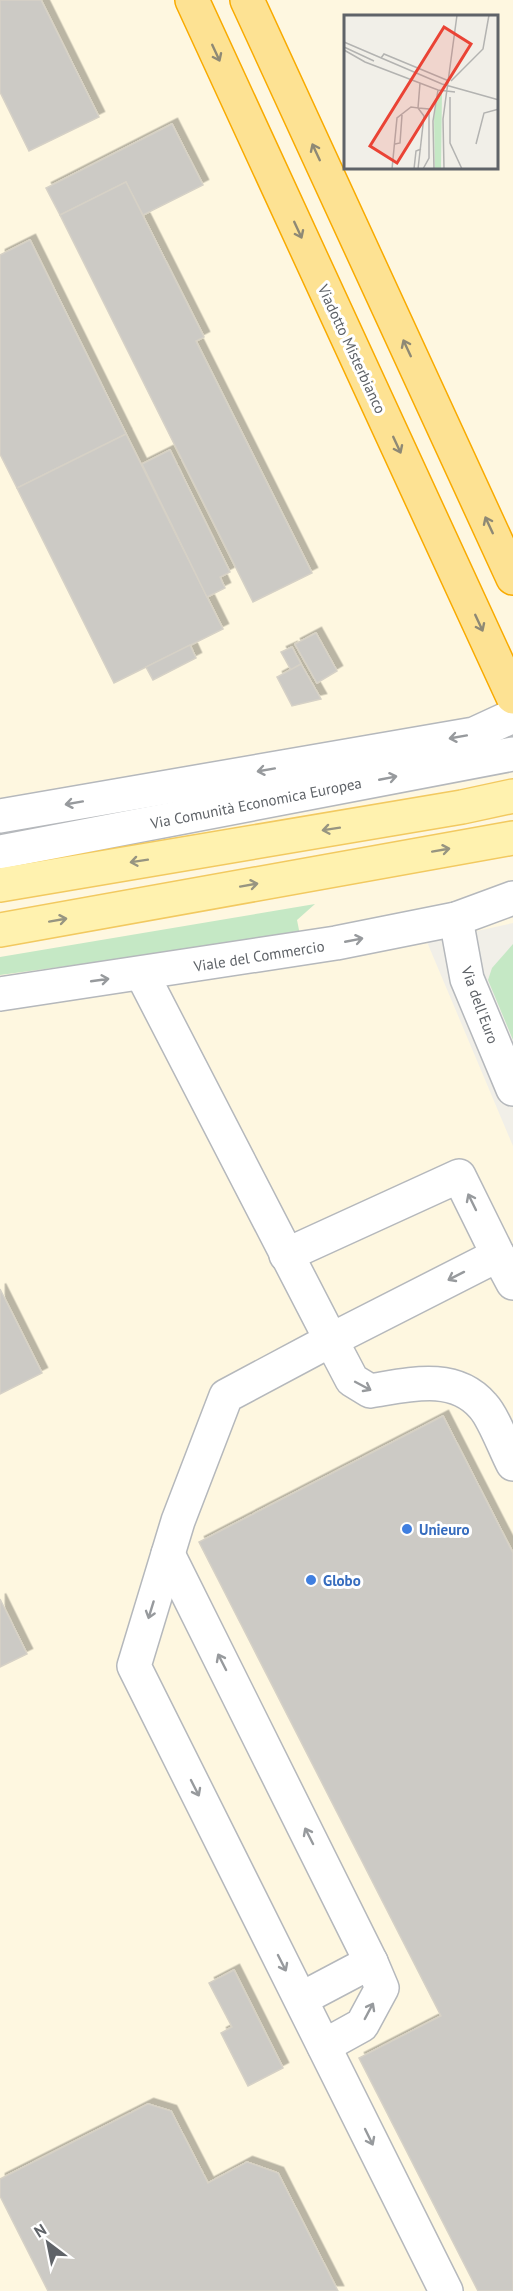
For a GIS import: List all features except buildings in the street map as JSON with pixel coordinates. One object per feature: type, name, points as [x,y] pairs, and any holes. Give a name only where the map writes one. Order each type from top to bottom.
[{"type":"highway","name":"Viadotto Misterbianco","points":[[192,0],[513,697]]},
{"type":"highway","points":[[247,0],[513,578]]},
{"type":"main road","points":[[0,885],[450,809],[513,796]]},
{"type":"main road","points":[[0,930],[513,837]]},
{"type":"street","points":[[0,816],[474,734],[513,716]]},
{"type":"street","name":"Via Comunità Economica Europea","points":[[0,852],[513,754]]},
{"type":"street","name":"Viale del Commercio","points":[[0,994],[336,943],[456,920],[513,898]]},
{"type":"street","name":"Via dell'Euro","points":[[456,920],[467,979],[513,1089]]},
{"type":"street","points":[[142,974],[352,1380],[370,1391],[441,1383],[465,1391],[484,1407],[513,1464]]},
{"type":"street","points":[[286,1255],[459,1176],[513,1283]]},
{"type":"street","points":[[446,2291],[134,1666],[168,1554],[226,1396],[498,1255]]},
{"type":"street","points":[[168,1554],[382,1988],[362,2025],[324,2046]]},
{"type":"street","points":[[300,1999],[371,1962]]},
{"type":"shaded area","points":[[0,0],[513,0],[513,923],[427,942],[513,1146],[513,2291],[0,2291]]},
{"type":"green space","points":[[315,904],[297,920],[300,935],[0,975],[0,957]]},
{"type":"green space","points":[[513,944],[513,1040],[488,980],[492,968]]},
{"type":"place","name":"Unieuro","points":[[407,1529]]},
{"type":"place","name":"Globo","points":[[311,1580]]}]
